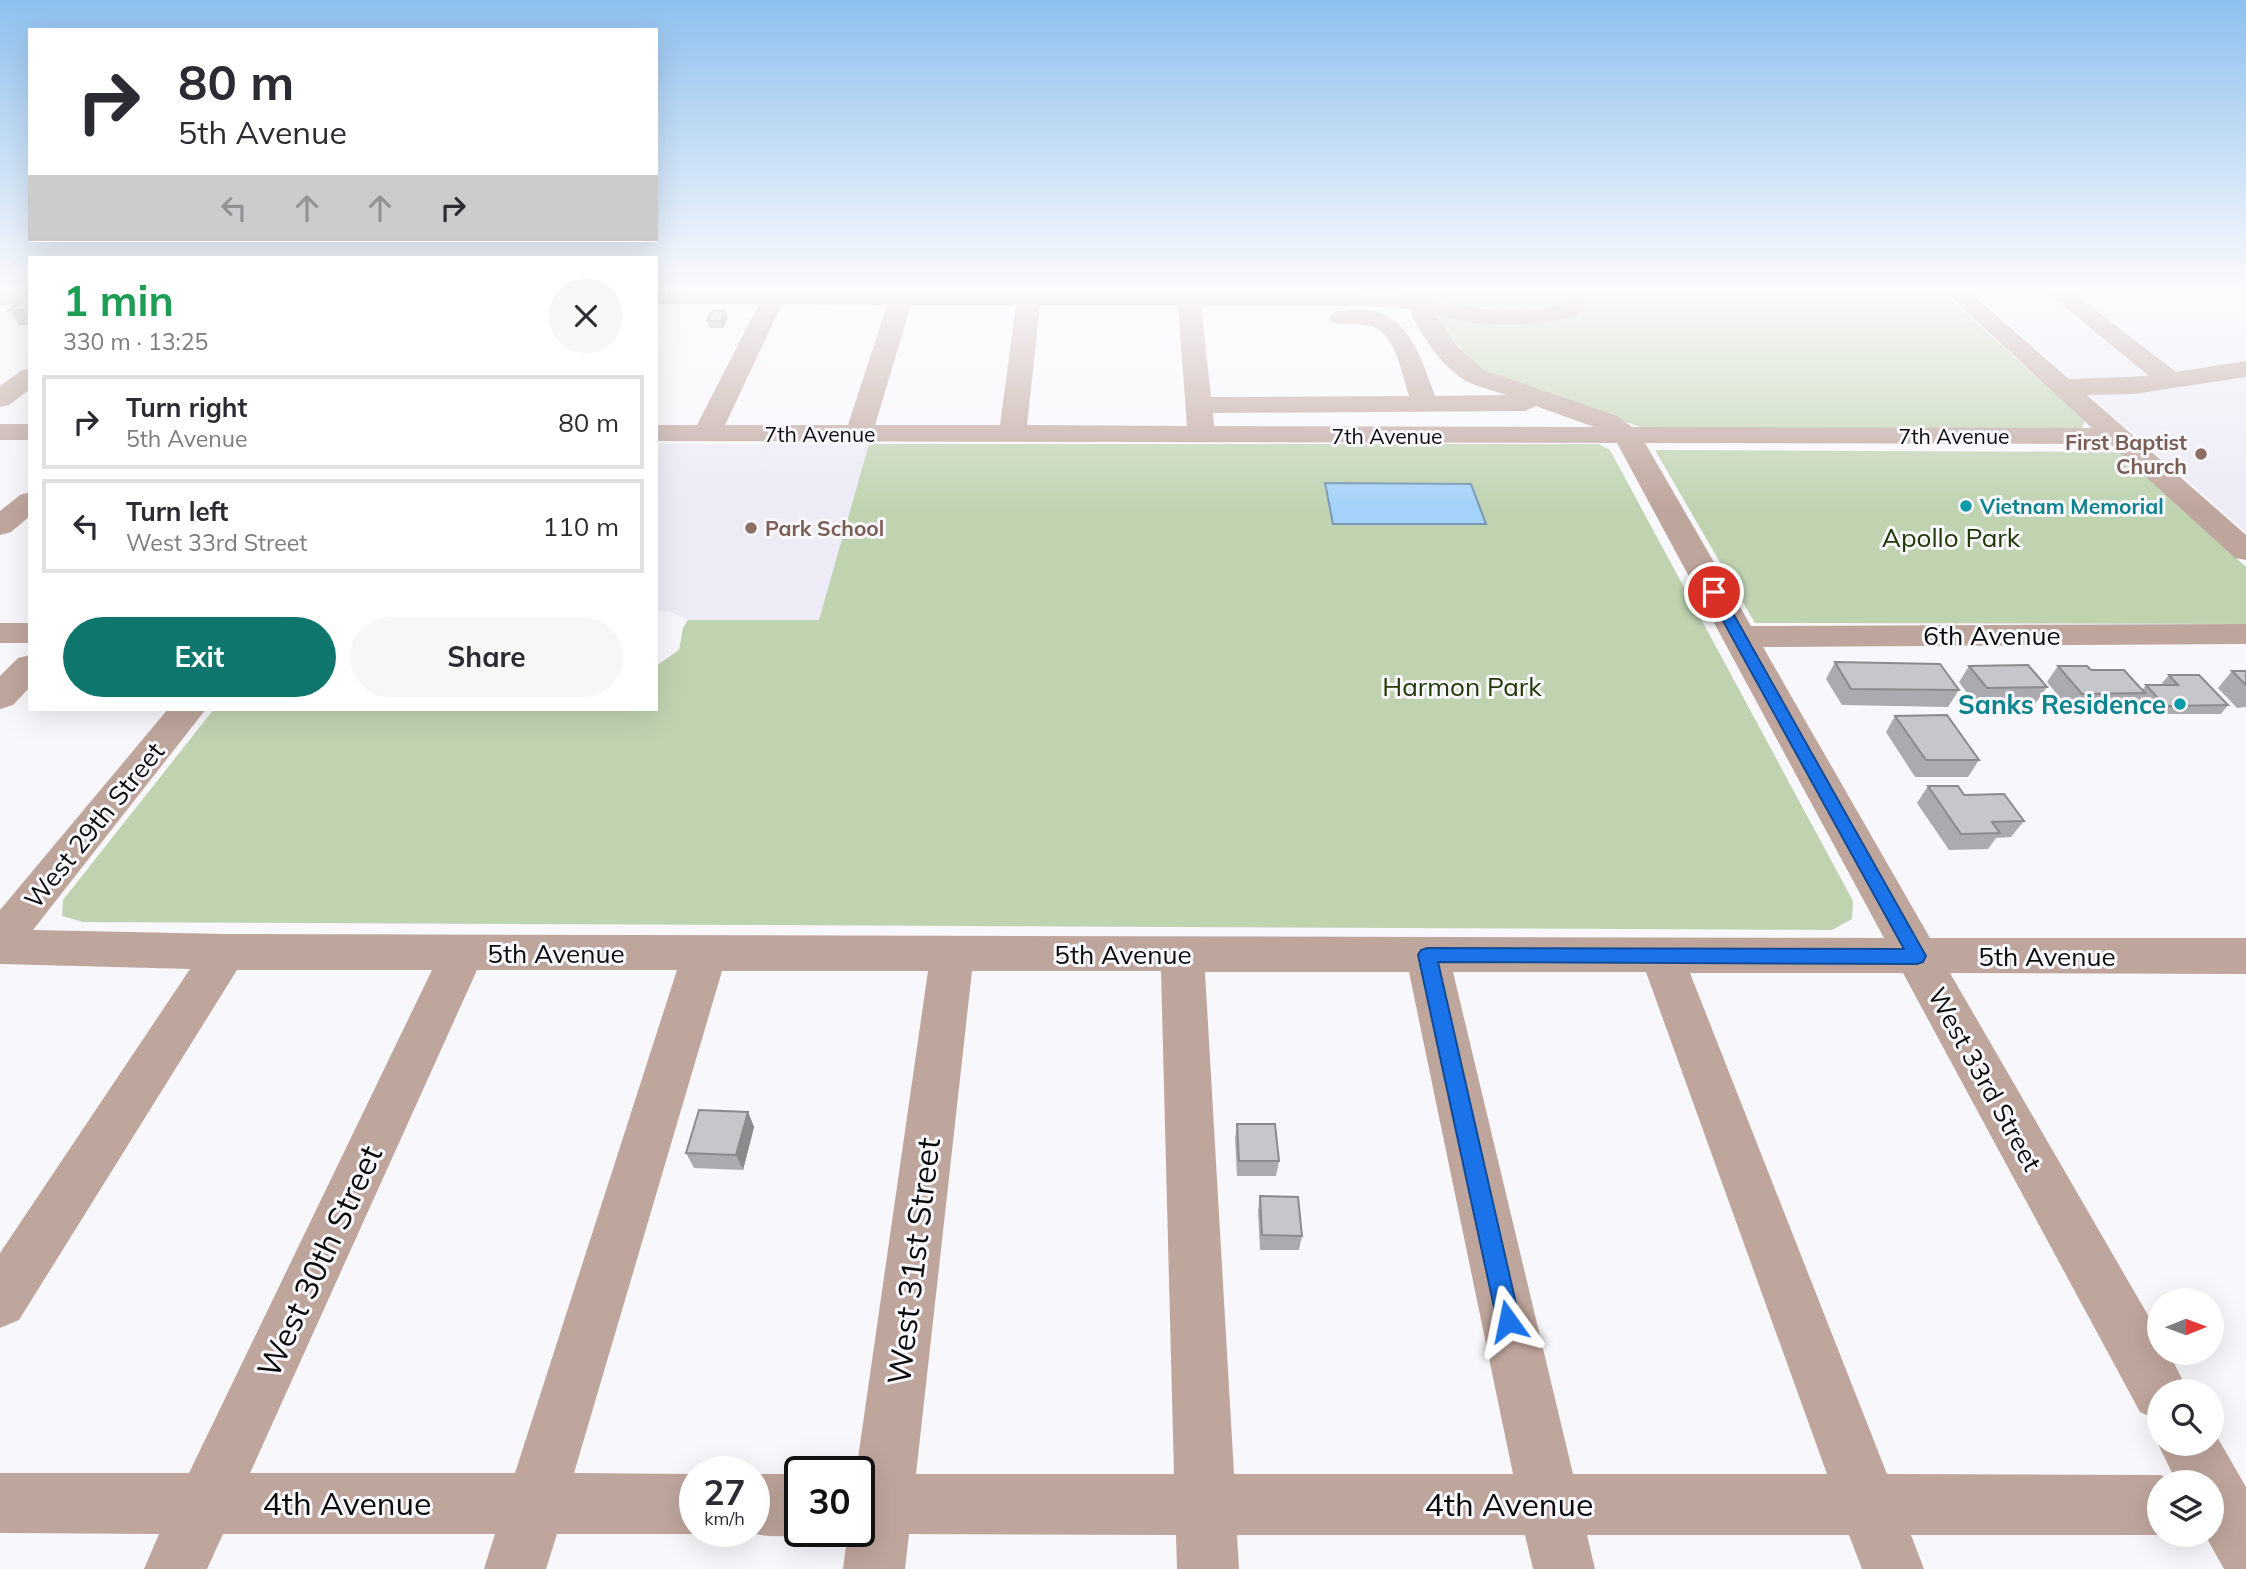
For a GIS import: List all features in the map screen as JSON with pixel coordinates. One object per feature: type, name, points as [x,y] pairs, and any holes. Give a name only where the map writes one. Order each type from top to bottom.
[{"type":"street","points":[[707,433],[742,362]]},
{"type":"street","points":[[859,434],[882,362]]},
{"type":"street","points":[[1012,435],[1021,362]]},
{"type":"street","points":[[1194,362],[1201,436]]},
{"type":"street","points":[[1410,362],[1425,404]]},
{"type":"street","points":[[1459,362],[1474,375],[1499,386],[1607,422],[1627,436]]},
{"type":"street","points":[[2035,362],[2246,551]]},
{"type":"street","points":[[2148,362],[2171,380]]},
{"type":"street","points":[[2063,387],[2134,386],[2246,369]]},
{"type":"street","points":[[0,399],[28,378]]},
{"type":"street","points":[[1198,405],[1519,404],[1538,399]]},
{"type":"street","points":[[0,432],[28,432]]},
{"type":"street","name":"7th Avenue","points":[[658,433],[2118,436]]},
{"type":"street","name":"West 33rd Street","points":[[1627,436],[2153,1379]]},
{"type":"street","points":[[0,526],[28,502]]},
{"type":"street","points":[[0,633],[28,633]]},
{"type":"street","name":"6th Avenue","points":[[1739,637],[2246,634]]},
{"type":"street","points":[[0,697],[28,668]]},
{"type":"street","name":"West 29th Street","points":[[0,941],[186,711]]},
{"type":"street","name":"5th Avenue","points":[[0,947],[225,952],[2246,956]]},
{"type":"street","points":[[0,1301],[225,952]]},
{"type":"street","name":"West 30th Street","points":[[175,1569],[464,952]]},
{"type":"street","points":[[515,1569],[705,953]]},
{"type":"street","name":"West 31st Street","points":[[875,1476],[951,954]]},
{"type":"street","points":[[1182,954],[1208,1569]]},
{"type":"street","points":[[1427,955],[1564,1569]]},
{"type":"street","points":[[1662,956],[1893,1569]]},
{"type":"street","points":[[2195,1456],[2225,1505]]},
{"type":"street","name":"4th Avenue","points":[[0,1503],[679,1504]]},
{"type":"street","name":"4th Avenue","points":[[875,1504],[2147,1505]]},
{"type":"street","name":"West 31st Street","points":[[873,1547],[874,1569]]},
{"type":"shaded area","points":[[2052,362],[2246,362],[2246,532]]},
{"type":"shaded area","name":"Park School","points":[[658,444],[869,444],[820,620],[688,620],[670,611],[658,611]]},
{"type":"green space","points":[[1471,362],[2020,362],[2085,421],[2082,428],[1643,428],[1532,390],[1474,366]]},
{"type":"green space","name":"Harmon Park","points":[[869,444],[1599,444],[1610,450],[1853,901],[1852,919],[1832,930],[83,922],[62,916],[63,900],[212,711],[658,711],[658,665],[679,650],[683,628],[688,620],[819,620]]},
{"type":"green space","name":"Apollo Park","points":[[1655,450],[2120,452],[2246,567],[2246,624],[1755,623]]},
{"type":"water","points":[[1325,483],[1471,484],[1486,524],[1333,524]]},
{"type":"building","points":[[1835,662],[1940,664],[1959,690],[1851,689]]},
{"type":"building","points":[[2028,665],[2047,687],[1987,688],[1969,666]]},
{"type":"building","points":[[2058,666],[2124,670],[2145,693],[2082,694]]},
{"type":"building","points":[[2232,671],[2246,671],[2246,685]]},
{"type":"building","points":[[2169,675],[2199,675],[2228,705],[2165,706],[2146,685],[2178,685]]},
{"type":"building","points":[[1947,715],[1979,760],[1926,760],[1895,716]]},
{"type":"building","points":[[1928,786],[1958,786],[1964,795],[2004,794],[2024,821],[1992,822],[2000,833],[1961,834]]},
{"type":"building","points":[[699,1110],[748,1112],[736,1155],[686,1153]]},
{"type":"building","points":[[1237,1124],[1275,1124],[1279,1161],[1239,1161]]},
{"type":"building","points":[[1260,1196],[1298,1197],[1302,1236],[1262,1235]]},
{"type":"place","name":"First Baptist Church","points":[[2201,454]]},
{"type":"place","name":"Vietnam Memorial","points":[[1966,506]]},
{"type":"place","name":"Park School","points":[[751,528]]},
{"type":"place","name":"Sanks Residence","points":[[2180,704]]},
{"type":"route","points":[[1508,1321],[1427,955],[1917,956],[1714,592]]}]
